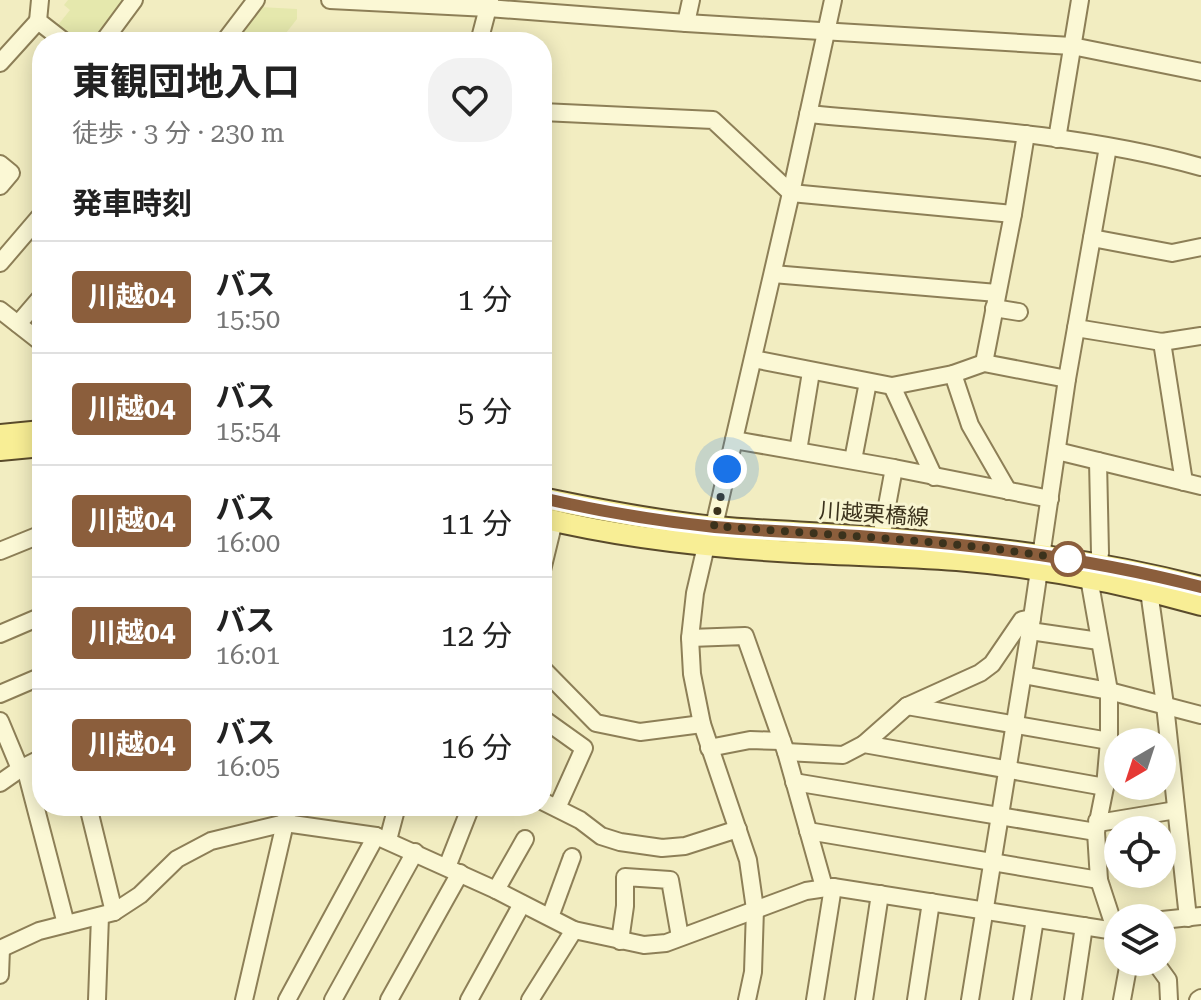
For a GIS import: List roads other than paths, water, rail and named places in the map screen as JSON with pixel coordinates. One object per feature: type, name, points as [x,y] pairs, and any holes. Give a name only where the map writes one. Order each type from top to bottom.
[{"type":"main road","points":[[0,435],[32,432]]},
{"type":"main road","points":[[0,450],[32,447]]},
{"type":"main road","name":"川越栗橋線","points":[[552,500],[646,517],[710,536],[881,538],[1201,587]]},
{"type":"main road","name":"川越栗橋線","points":[[552,520],[585,527],[931,558],[1040,562]]},
{"type":"main road","name":"川越栗橋線","points":[[1093,571],[1201,605]]},
{"type":"street","points":[[0,63],[38,21],[40,0]]},
{"type":"street","points":[[110,32],[134,0]]},
{"type":"street","points":[[232,32],[256,0]]},
{"type":"street","points":[[330,0],[489,4],[686,23],[1072,46],[1201,72]]},
{"type":"street","points":[[686,23],[691,0]]},
{"type":"street","points":[[747,1000],[753,972],[755,909],[748,860],[702,724],[692,674],[690,638],[695,593],[773,274],[833,0]]},
{"type":"street","points":[[1057,139],[1080,0]]},
{"type":"street","points":[[482,32],[489,4]]},
{"type":"street","points":[[38,21],[52,32]]},
{"type":"street","points":[[552,112],[713,120],[791,193],[1013,214]]},
{"type":"street","points":[[808,114],[1026,134],[1108,147],[1201,167]]},
{"type":"street","points":[[984,363],[1026,134]]},
{"type":"street","points":[[970,1000],[1067,379],[1108,147]]},
{"type":"street","points":[[0,164],[11,173],[0,186]]},
{"type":"street","points":[[0,263],[32,226]]},
{"type":"street","points":[[1092,238],[1172,253],[1201,247]]},
{"type":"street","points":[[773,274],[996,301],[1019,312]]},
{"type":"street","points":[[18,324],[32,308]]},
{"type":"street","points":[[0,310],[32,335]]},
{"type":"street","points":[[1076,328],[1162,342],[1201,336]]},
{"type":"street","points":[[1162,342],[1184,482]]},
{"type":"street","points":[[753,359],[892,386],[953,374],[984,363],[1067,379]]},
{"type":"street","points":[[798,451],[811,372]]},
{"type":"street","points":[[953,374],[970,425],[1008,491]]},
{"type":"street","points":[[853,460],[868,382]]},
{"type":"street","points":[[892,386],[934,477]]},
{"type":"street","points":[[734,440],[1050,499]]},
{"type":"street","points":[[1057,451],[1201,486]]},
{"type":"street","points":[[1098,461],[1100,553],[1093,571],[1099,641],[1109,691],[1109,728]]},
{"type":"street","points":[[881,538],[894,468]]},
{"type":"street","points":[[0,551],[32,538]]},
{"type":"street","points":[[1149,591],[1176,810],[1195,917]]},
{"type":"street","points":[[0,634],[32,620]]},
{"type":"street","points":[[709,748],[750,740],[843,755],[864,744],[907,706],[980,673],[992,664],[1022,620],[1031,625],[1099,641]]},
{"type":"street","points":[[690,638],[745,636],[784,747],[808,831],[829,887],[815,1000]]},
{"type":"street","points":[[1023,675],[1109,691],[1201,715]]},
{"type":"street","points":[[552,678],[596,723],[640,732],[702,724]]},
{"type":"street","points":[[0,694],[32,680]]},
{"type":"street","points":[[907,706],[1104,740]]},
{"type":"street","points":[[0,721],[22,768],[32,803]]},
{"type":"street","points":[[552,725],[584,748],[552,802]]},
{"type":"street","points":[[864,744],[1104,787]]},
{"type":"street","points":[[0,783],[32,763]]},
{"type":"street","points":[[794,782],[1000,816],[1096,826],[1176,810]]},
{"type":"street","points":[[1104,791],[1096,826],[1099,880],[1107,904]]},
{"type":"street","points":[[552,806],[580,820],[601,836],[662,848],[685,846],[738,829]]},
{"type":"street","points":[[36,816],[66,924]]},
{"type":"street","points":[[90,816],[107,914],[97,1000]]},
{"type":"street","points":[[0,975],[1,949],[39,931],[107,914],[140,895],[177,859],[211,841],[281,816]]},
{"type":"street","points":[[244,1000],[287,816]]},
{"type":"street","points":[[295,816],[382,838],[574,930],[644,945],[666,943],[806,891],[829,887],[1084,926],[1104,932]]},
{"type":"street","points":[[287,1000],[392,816]]},
{"type":"street","points":[[389,1000],[454,870],[468,816]]},
{"type":"street","points":[[808,831],[1099,880]]},
{"type":"street","points":[[496,890],[525,839]]},
{"type":"street","points":[[333,1000],[415,852]]},
{"type":"street","points":[[550,917],[572,857]]},
{"type":"street","points":[[620,941],[625,877],[670,880],[680,937]]},
{"type":"street","points":[[864,1000],[880,894]]},
{"type":"street","points":[[916,1000],[931,902]]},
{"type":"street","points":[[469,1000],[522,904]]},
{"type":"street","points":[[1022,1000],[1035,919]]},
{"type":"street","points":[[1073,1000],[1084,926]]},
{"type":"street","points":[[530,1000],[574,930]]},
{"type":"street","points":[[1122,1000],[1126,976]]},
{"type":"street","points":[[1165,976],[1169,1000]]}]
